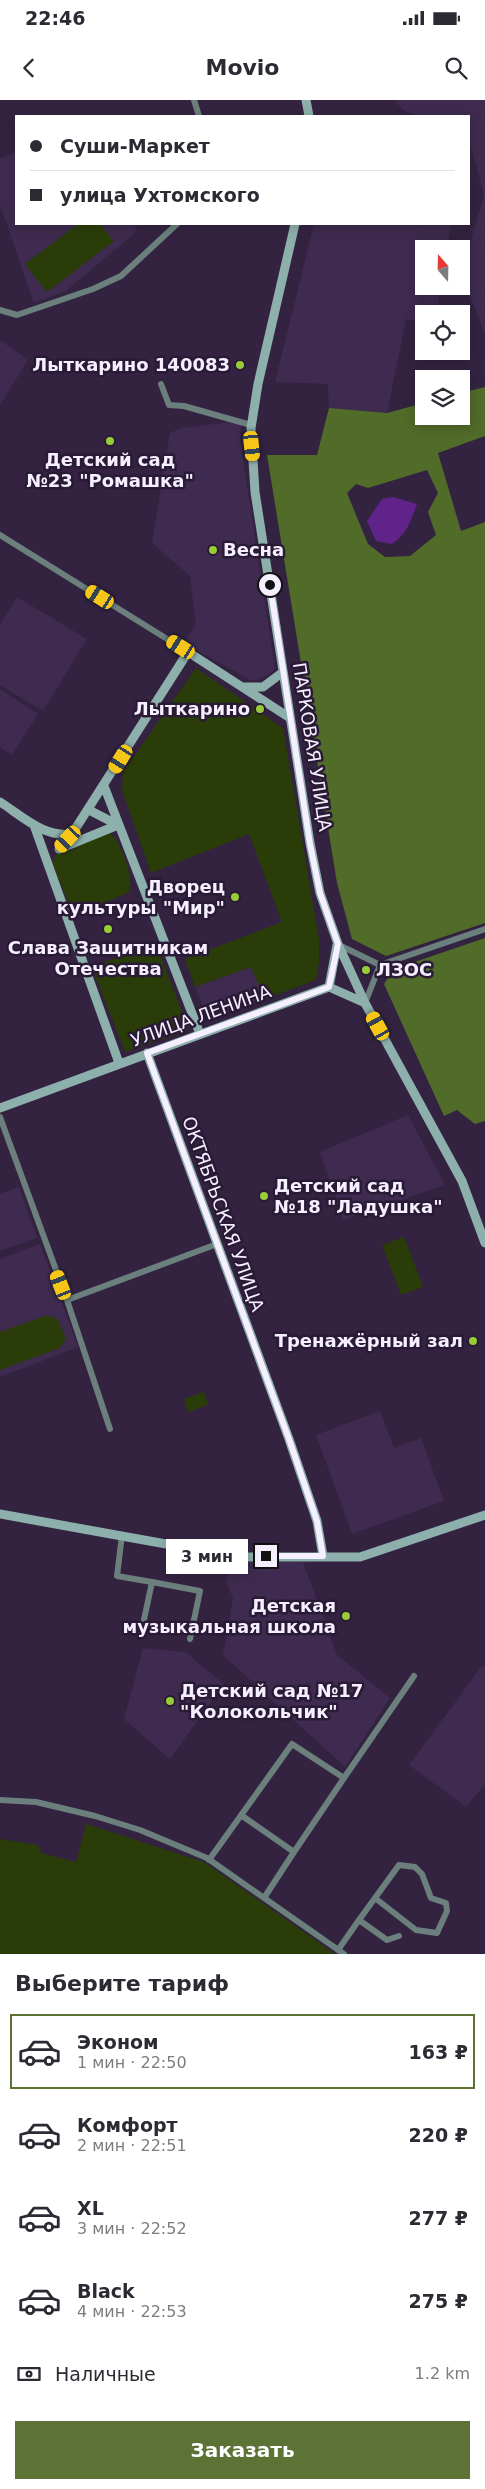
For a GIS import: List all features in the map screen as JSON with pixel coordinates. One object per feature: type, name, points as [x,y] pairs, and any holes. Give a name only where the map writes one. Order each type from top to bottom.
[{"type":"street","points":[[194,100],[199,115]]},
{"type":"street","points":[[306,100],[309,115]]},
{"type":"street","points":[[0,310],[17,315],[93,289],[121,276],[177,225]]},
{"type":"street","name":"ПАРКОВАЯ УЛИЦА","points":[[295,225],[258,384],[251,424],[256,492],[290,718],[320,893],[338,944],[365,1003],[462,1181],[485,1243]]},
{"type":"street","points":[[161,384],[169,405],[184,406],[251,424]]},
{"type":"street","points":[[0,535],[290,718]]},
{"type":"street","points":[[47,861],[75,832],[188,652]]},
{"type":"street","points":[[242,687],[263,687],[283,672]]},
{"type":"street","points":[[104,786],[200,1034]]},
{"type":"street","points":[[0,802],[34,825],[55,835],[75,832]]},
{"type":"street","points":[[89,810],[118,825]]},
{"type":"street","points":[[34,825],[119,1063]]},
{"type":"street","points":[[59,849],[118,825]]},
{"type":"street","points":[[380,966],[365,1003],[329,987],[338,944],[380,966],[485,929]]},
{"type":"street","name":"УЛИЦА ЛЕНИНА","points":[[0,1108],[329,987]]},
{"type":"street","name":"ОКТЯБРЬСКАЯ УЛИЦА","points":[[147,1053],[317,1521],[323,1556]]},
{"type":"street","points":[[0,1117],[67,1300],[110,1429]]},
{"type":"street","points":[[67,1300],[217,1244]]},
{"type":"street","points":[[0,1514],[238,1557],[360,1556],[485,1515]]},
{"type":"street","points":[[122,1535],[117,1576],[200,1591],[190,1639]]},
{"type":"street","points":[[141,1634],[152,1582]]},
{"type":"street","points":[[264,1898],[414,1676]]},
{"type":"street","points":[[209,1860],[292,1744],[344,1778]]},
{"type":"street","points":[[0,1800],[36,1802],[115,1822],[209,1860],[341,1952],[359,1920],[375,1898],[399,1865],[415,1867],[422,1874],[431,1898],[446,1903],[447,1911],[437,1933],[416,1930],[375,1898]]},
{"type":"street","points":[[241,1815],[294,1852]]},
{"type":"street","points":[[359,1920],[387,1940],[400,1936]]},
{"type":"shaded area","points":[[394,100],[485,100],[485,335],[470,295],[472,237],[484,195],[470,144],[470,115],[416,115],[404,111]]},
{"type":"shaded area","points":[[15,152],[15,225],[134,225],[137,231],[66,291],[34,303],[0,205],[0,158]]},
{"type":"shaded area","points":[[314,225],[451,225],[448,240],[415,240],[415,295],[439,295],[438,305],[415,305],[415,320],[406,319],[387,413],[329,408],[328,384],[275,382]]},
{"type":"shaded area","points":[[0,340],[28,360],[0,405]]},
{"type":"shaded area","points":[[241,421],[240,439],[275,669],[268,675],[252,681],[184,643],[196,624],[190,576],[152,543],[170,433],[181,428]]},
{"type":"shaded area","points":[[393,497],[417,504],[408,527],[402,536],[392,544],[376,541],[367,521],[382,499]]},
{"type":"shaded area","points":[[17,597],[87,639],[43,711],[0,685],[0,625]]},
{"type":"shaded area","points":[[0,689],[38,714],[12,755],[0,747]]},
{"type":"shaded area","points":[[251,967],[265,999],[208,1019],[195,987]]},
{"type":"shaded area","points":[[408,1115],[445,1185],[343,1220],[320,1152]]},
{"type":"shaded area","points":[[19,1187],[37,1238],[0,1251],[0,1194]]},
{"type":"shaded area","points":[[40,1244],[78,1347],[0,1377],[0,1259]]},
{"type":"shaded area","points":[[380,1411],[394,1448],[421,1438],[444,1501],[352,1534],[316,1435]]},
{"type":"shaded area","points":[[230,1562],[303,1562],[337,1655],[390,1698],[345,1767],[223,1655],[233,1598],[226,1582]]},
{"type":"shaded area","name":"Детский сад №17 \"Колокольчик\"","points":[[143,1648],[185,1652],[224,1684],[170,1759],[124,1719]]},
{"type":"shaded area","points":[[485,1665],[485,1784],[466,1807],[409,1765],[481,1667]]},
{"type":"green space","points":[[77,225],[101,225],[114,241],[47,292],[25,264]]},
{"type":"green space","points":[[485,387],[485,436],[438,453],[461,531],[485,522],[485,923],[386,956],[352,939],[337,883],[267,455],[317,455],[329,408],[387,413],[415,405],[415,425],[470,425],[470,391]],"holes":[[[427,470],[438,493],[428,512],[436,535],[410,556],[385,557],[368,544],[347,493],[356,484],[368,488]]]},
{"type":"green space","points":[[196,668],[283,728],[319,939],[319,962],[316,980],[265,999],[251,967],[195,987],[185,959],[282,922],[249,834],[151,873],[122,790],[123,772]]},
{"type":"green space","points":[[107,831],[117,842],[126,860],[130,879],[128,893],[88,909],[71,909],[52,863],[56,854],[73,850],[97,833]]},
{"type":"green space","points":[[485,938],[485,1121],[475,1124],[457,1110],[444,1116],[384,984],[394,969]]},
{"type":"green space","points":[[150,945],[157,947],[188,1027],[185,1032],[125,1052],[93,970],[97,965]]},
{"type":"green space","points":[[404,1237],[423,1287],[401,1295],[382,1245]]},
{"type":"green space","points":[[45,1316],[51,1316],[58,1320],[66,1339],[60,1348],[0,1370],[0,1332]]},
{"type":"green space","points":[[204,1392],[208,1405],[188,1412],[184,1399]]},
{"type":"green space","points":[[86,1824],[204,1862],[335,1954],[0,1954],[0,1839],[38,1845],[41,1853],[76,1862]]},
{"type":"place","name":"Лыткарино 140083","points":[[240,365]]},
{"type":"place","name":"Детский сад №23 \"Ромашка\"","points":[[110,441]]},
{"type":"place","name":"Весна","points":[[213,550]]},
{"type":"place","name":"Лыткарино","points":[[260,709]]},
{"type":"place","name":"Дворец культуры \"Мир\"","points":[[235,897]]},
{"type":"place","name":"Слава Защитникам Отечества","points":[[108,929]]},
{"type":"place","name":"ЛЗОС","points":[[366,970]]},
{"type":"place","name":"Детский сад №18 \"Ладушка\"","points":[[264,1196]]},
{"type":"place","name":"Тренажёрный зал","points":[[473,1341]]},
{"type":"place","name":"Детская музыкальная школа","points":[[346,1616]]},
{"type":"place","name":"Детский сад №17 \"Колокольчик\"","points":[[170,1701]]},
{"type":"route","points":[[266,1556],[323,1556],[322,1538],[289,1439],[147,1053],[329,987],[338,944],[320,893],[310,844],[270,585]]}]
